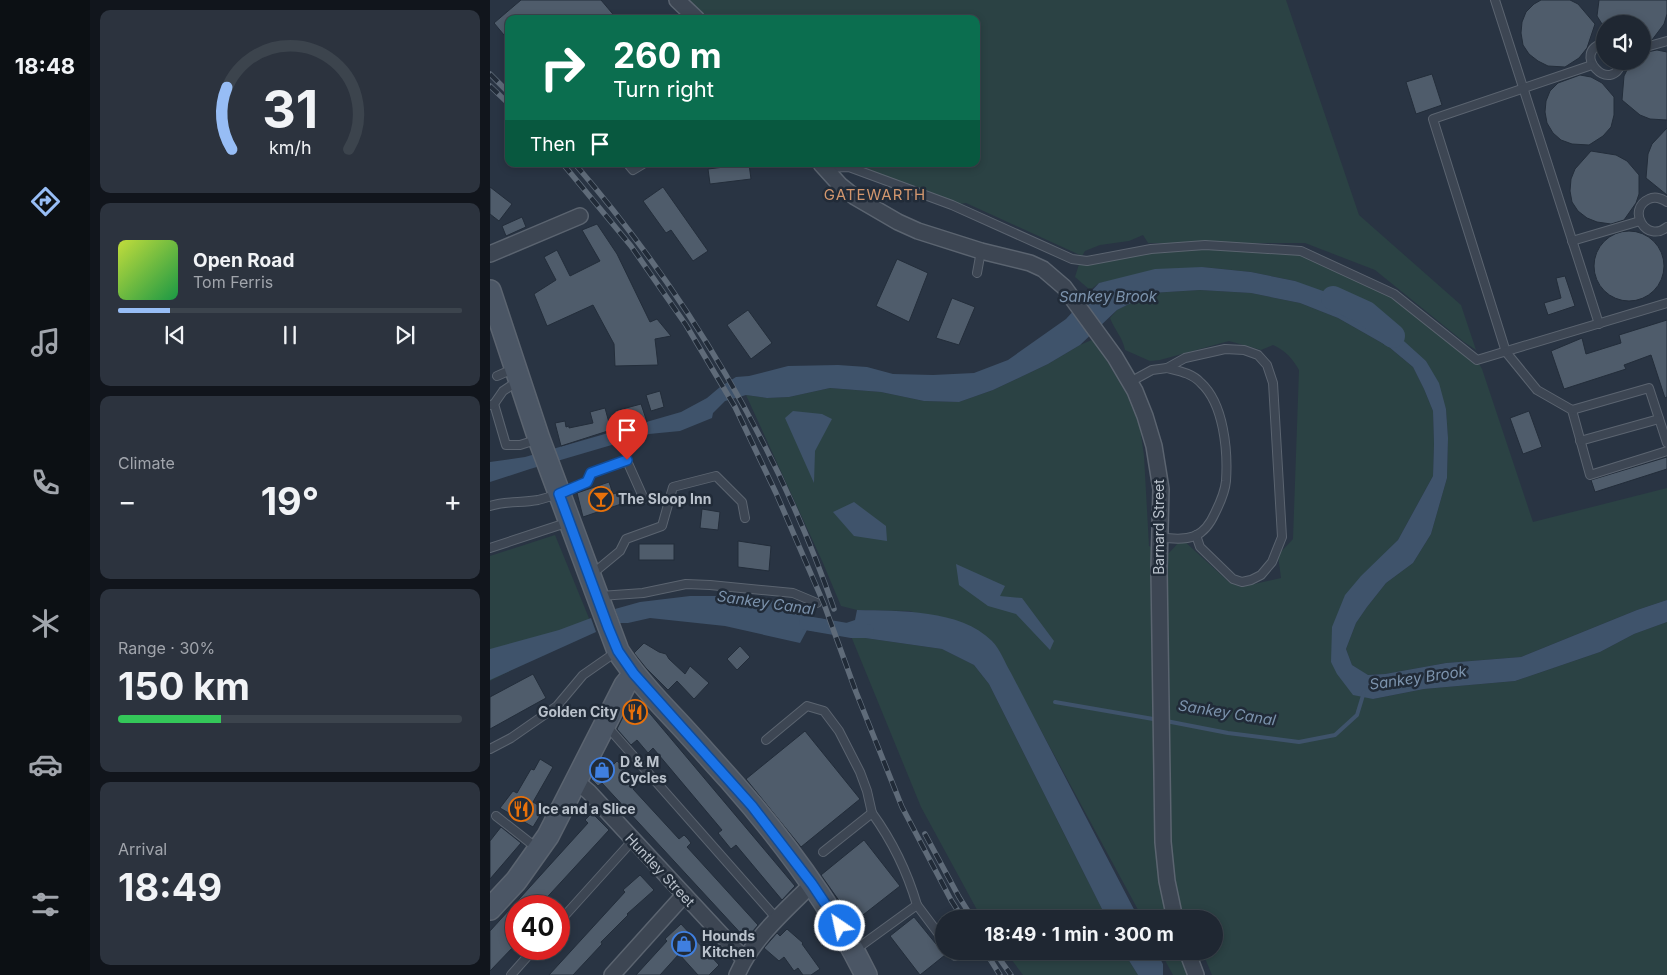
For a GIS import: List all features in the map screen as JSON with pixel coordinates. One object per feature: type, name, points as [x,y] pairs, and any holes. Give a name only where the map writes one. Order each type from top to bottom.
[{"type":"street","points":[[677,0],[694,15]]},
{"type":"street","name":"Barnard Street","points":[[824,167],[840,185],[855,197],[898,222],[918,231],[982,251],[1030,263],[1043,269],[1064,287],[1115,357],[1136,391],[1154,446],[1161,490],[1159,570],[1163,842],[1167,881],[1173,910]]},
{"type":"street","points":[[490,254],[580,216]]},
{"type":"street","points":[[490,291],[511,375],[544,451],[618,651],[634,674],[732,782],[780,841],[840,926],[866,975]]},
{"type":"street","points":[[490,909],[516,881],[548,836],[625,685],[634,674]]},
{"type":"street","name":"Huntley Street","points":[[576,781],[589,792],[744,959]]},
{"type":"street","points":[[736,975],[754,944],[812,884]]},
{"type":"street","points":[[612,975],[684,895]]},
{"type":"street","points":[[1190,960],[1196,975]]},
{"type":"lane","points":[[1495,0],[1599,324]]},
{"type":"lane","points":[[1651,45],[1667,41]]},
{"type":"lane","points":[[1596,47],[1593,50],[1591,60],[1596,70]]},
{"type":"lane","points":[[1592,65],[1433,119],[1506,352],[1537,390],[1572,410],[1650,388],[1667,443]]},
{"type":"lane","points":[[1596,70],[1599,73],[1610,74],[1617,70]]},
{"type":"lane","points":[[849,167],[952,205],[1080,261],[1151,249],[1205,245],[1301,251],[1394,294],[1477,360],[1667,302]]},
{"type":"lane","points":[[1667,202],[1660,198],[1655,198],[1645,201],[1639,210],[1640,221],[1643,226],[1653,232],[1659,232],[1667,227]]},
{"type":"lane","points":[[1572,241],[1640,221]]},
{"type":"lane","points":[[977,273],[982,251]]},
{"type":"lane","points":[[1130,382],[1152,370],[1167,368],[1185,358],[1224,350],[1244,350],[1258,355],[1267,365],[1273,383],[1282,537],[1272,562],[1261,575],[1251,580],[1242,582],[1233,579],[1200,547],[1196,535]]},
{"type":"lane","points":[[1161,537],[1182,538],[1196,535],[1212,520],[1221,502],[1226,482],[1226,452],[1220,414],[1212,397],[1202,383],[1190,374],[1167,368]]},
{"type":"lane","points":[[511,375],[503,391],[492,405],[506,445],[520,445],[544,451]]},
{"type":"lane","points":[[1572,410],[1590,475],[1667,451]]},
{"type":"lane","points":[[1580,441],[1659,419]]},
{"type":"lane","points":[[490,506],[540,499],[559,494],[587,482],[591,473],[627,460],[644,499]]},
{"type":"lane","points":[[590,576],[620,551],[626,539],[662,526],[673,487],[716,476],[742,502],[745,518]]},
{"type":"lane","points":[[490,548],[569,522]]},
{"type":"lane","points":[[602,612],[643,594],[686,584],[793,593],[817,603]]},
{"type":"lane","points":[[490,749],[511,738],[556,706],[583,675],[618,651]]},
{"type":"lane","points":[[766,740],[807,706],[824,711],[839,731],[852,755],[867,791],[872,813],[897,850],[917,905],[935,929]]},
{"type":"lane","points":[[605,724],[777,919]]},
{"type":"lane","points":[[823,852],[872,813]]},
{"type":"lane","points":[[496,816],[538,850]]},
{"type":"lane","points":[[570,910],[633,840]]},
{"type":"lane","points":[[854,951],[917,905]]},
{"type":"lane","points":[[511,975],[524,960]]},
{"type":"green space","points":[[677,0],[1286,0],[1359,215],[1461,305],[1476,350],[1375,270],[1305,243],[1148,243],[1143,235],[1129,241],[1100,245],[1085,251],[1082,256],[966,203],[952,205],[849,167],[980,167],[980,15],[693,15]]},
{"type":"green space","points":[[1205,245],[1301,251],[1394,294],[1477,360],[1482,369],[1533,522],[1667,488],[1667,600],[1637,610],[1521,657],[1446,663],[1385,674],[1367,675],[1352,665],[1346,649],[1356,623],[1386,583],[1413,563],[1431,534],[1447,478],[1448,438],[1446,409],[1426,361],[1295,281],[1251,272],[1202,267],[1099,283],[1090,290],[1075,277],[1080,261]]},
{"type":"green space","points":[[1200,290],[1251,293],[1300,303],[1338,318],[1389,347],[1413,367],[1433,411],[1433,476],[1398,540],[1382,557],[1331,662],[1373,699],[1424,689],[1515,681],[1600,652],[1634,634],[1667,622],[1667,975],[1212,975],[1206,960],[1223,960],[1223,910],[1138,910],[993,642],[910,611],[857,610],[841,606],[746,395],[767,398],[789,397],[830,388],[881,392],[924,401],[959,402],[993,390],[1048,364],[1094,339],[1127,395],[1140,427],[1144,456],[1149,546],[1168,554],[1182,539],[1230,583],[1241,587],[1281,578],[1278,555],[1293,539],[1299,370],[1285,352],[1273,345],[1261,350],[1229,341],[1150,361],[1125,350],[1110,318],[1117,310],[1151,293]]},
{"type":"green space","points":[[555,535],[593,628],[490,681],[490,556]]},
{"type":"green space","points":[[851,636],[942,649],[974,665],[989,684],[1102,910],[977,910],[921,807]]},
{"type":"green space","points":[[1012,960],[1129,960],[1138,975],[1023,975]]},
{"type":"green space","points":[[1165,960],[1190,960],[1196,975],[1173,975]]},
{"type":"water","name":"Sankey Brook","points":[[1202,267],[1251,272],[1295,281],[1337,296],[1385,324],[1426,361],[1439,383],[1446,409],[1448,438],[1447,478],[1431,534],[1413,563],[1386,583],[1356,623],[1346,649],[1352,665],[1368,675],[1385,674],[1446,663],[1521,657],[1637,610],[1667,600],[1667,622],[1634,634],[1600,652],[1515,681],[1424,689],[1373,699],[1353,695],[1337,674],[1331,662],[1332,627],[1345,595],[1361,576],[1398,540],[1433,476],[1433,411],[1413,367],[1389,347],[1338,318],[1300,303],[1251,293],[1200,290],[1151,293],[1117,310],[1080,345],[1048,364],[993,390],[959,402],[924,401],[881,392],[830,388],[789,397],[767,398],[746,395],[725,401],[713,413],[712,418],[680,431],[649,434],[490,482],[490,462],[525,457],[681,412],[707,398],[736,377],[749,376],[788,366],[838,365],[867,367],[893,374],[974,373],[1008,360],[1066,319],[1099,283],[1155,269]]},
{"type":"water","points":[[793,411],[822,414],[832,419],[815,451],[814,483],[785,418]]},
{"type":"water","points":[[854,502],[886,526],[887,541],[854,536],[833,512]]},
{"type":"water","points":[[956,564],[1005,586],[1000,596],[1022,598],[1054,641],[1050,650],[1016,614],[988,606],[959,585]]},
{"type":"water","points":[[690,596],[729,596],[805,604],[814,618],[824,619],[827,633],[807,630],[800,643],[725,626],[650,618],[620,623],[615,609],[640,602]]},
{"type":"water","points":[[857,610],[928,614],[946,617],[963,623],[979,631],[992,641],[998,648],[1134,910],[1102,910],[989,684],[974,665],[942,649],[851,636],[846,623],[855,620]]},
{"type":"water","points":[[591,618],[596,632],[490,680],[490,649],[559,630]]},
{"type":"water","points":[[1129,960],[1161,960],[1163,964],[1163,975],[1138,975]]},
{"type":"building","points":[[521,0],[601,0],[614,15],[505,15],[505,36],[494,23]]},
{"type":"building","points":[[1541,0],[1570,0],[1578,4],[1595,24],[1587,48],[1579,58],[1565,67],[1548,66],[1538,61],[1529,54],[1523,45],[1522,22],[1526,12]]},
{"type":"building","points":[[1599,0],[1667,0],[1667,14],[1664,24],[1652,40],[1651,15],[1597,15]]},
{"type":"building","points":[[1651,51],[1667,52],[1667,120],[1650,119],[1640,115],[1622,100],[1624,76],[1627,70],[1651,70]]},
{"type":"building","points":[[1432,74],[1442,105],[1416,114],[1406,82]]},
{"type":"building","points":[[1580,75],[1591,77],[1602,83],[1614,97],[1614,115],[1611,127],[1603,136],[1589,145],[1572,144],[1561,140],[1553,133],[1547,123],[1545,112],[1546,101],[1550,91],[1558,83]]},
{"type":"building","points":[[1667,128],[1667,195],[1646,178],[1648,154],[1652,144]]},
{"type":"building","points":[[1591,151],[1616,155],[1627,161],[1639,175],[1639,194],[1636,203],[1624,220],[1611,224],[1597,222],[1587,218],[1578,211],[1572,202],[1570,191],[1571,179],[1575,169]]},
{"type":"building","points":[[749,167],[751,179],[710,184],[708,169]]},
{"type":"building","points":[[490,187],[512,204],[499,221],[490,214]]},
{"type":"building","points":[[663,187],[708,251],[693,261],[671,230],[666,233],[643,201]]},
{"type":"building","points":[[522,217],[526,227],[506,236],[502,226]]},
{"type":"building","points":[[597,224],[617,254],[650,322],[657,319],[671,336],[655,339],[658,365],[615,366],[614,344],[593,305],[547,326],[534,294],[556,280],[544,257],[557,250],[570,276],[600,261],[582,230]]},
{"type":"building","points":[[1629,231],[1642,234],[1654,241],[1661,253],[1664,266],[1661,279],[1654,291],[1642,298],[1629,301],[1616,298],[1604,291],[1597,279],[1594,266],[1597,253],[1604,241],[1616,234]]},
{"type":"building","points":[[897,259],[928,273],[909,322],[876,306]]},
{"type":"building","points":[[1565,276],[1575,306],[1548,315],[1544,303],[1561,298],[1556,278]]},
{"type":"building","points":[[952,298],[975,307],[959,345],[936,338]]},
{"type":"building","points":[[748,310],[772,343],[751,359],[727,325]]},
{"type":"building","points":[[1667,320],[1667,397],[1665,398],[1651,355],[1624,365],[1626,369],[1564,389],[1551,351],[1582,338],[1586,354],[1621,343],[1619,335]]},
{"type":"building","points":[[660,391],[664,407],[651,411],[646,395]]},
{"type":"building","points":[[641,404],[647,422],[616,431],[615,411]]},
{"type":"building","points":[[605,408],[611,430],[561,446],[555,423],[565,421],[566,427],[569,426],[569,428],[593,423],[590,412]]},
{"type":"building","points":[[1529,411],[1542,447],[1523,454],[1510,418]]},
{"type":"building","points":[[1667,457],[1667,469],[1595,492],[1591,480]]},
{"type":"building","name":"The Sloop Inn","points":[[609,482],[613,494],[620,492],[624,503],[583,517],[577,493]]},
{"type":"building","points":[[702,509],[720,512],[718,530],[700,528]]},
{"type":"building","points":[[738,541],[771,546],[769,571],[738,567]]},
{"type":"building","points":[[639,544],[674,544],[674,560],[639,560]]},
{"type":"building","points":[[644,643],[666,654],[685,674],[690,666],[709,683],[694,699],[677,681],[668,690],[634,653]]},
{"type":"building","points":[[740,646],[750,657],[737,670],[727,659]]},
{"type":"building","points":[[533,674],[546,698],[490,729],[490,697]]},
{"type":"building","points":[[641,703],[795,886],[782,900],[736,845],[731,849],[718,833],[722,830],[653,748],[648,753],[637,740],[631,745],[617,729],[626,711],[634,705]]},
{"type":"building","points":[[805,731],[860,799],[801,847],[746,779]]},
{"type":"building","points":[[603,756],[612,766],[617,761],[633,777],[631,778],[638,785],[633,789],[679,839],[684,835],[688,839],[691,843],[687,847],[758,925],[746,939],[602,783],[598,786],[591,779]]},
{"type":"building","points":[[540,759],[553,767],[533,802],[544,809],[533,827],[500,808],[513,791],[517,793],[531,769],[534,770]]},
{"type":"building","points":[[592,813],[609,830],[549,895],[523,895],[588,823],[585,820]]},
{"type":"building","points":[[501,827],[521,843],[490,879],[490,841]]},
{"type":"building","points":[[864,840],[900,886],[854,922],[821,875]]},
{"type":"building","points":[[640,875],[654,890],[627,914],[573,975],[549,975],[563,960],[570,960],[570,952],[625,892],[623,890]]},
{"type":"building","points":[[505,914],[505,955],[490,971],[490,931]]},
{"type":"building","points":[[914,917],[935,943],[935,960],[939,960],[920,975],[890,936]]},
{"type":"building","points":[[681,924],[719,965],[709,975],[698,975],[679,954],[660,975],[636,975],[667,941],[665,939]]},
{"type":"building","points":[[787,929],[803,943],[820,969],[811,975],[803,975],[798,968],[794,971],[784,957],[779,961],[764,948],[777,933],[780,936]]},
{"type":"waterway","name":"Sankey Brook","points":[[1333,298],[1366,313],[1393,336]]},
{"type":"waterway","name":"Sankey Canal","points":[[806,623],[852,631],[867,631]]},
{"type":"waterway","name":"Sankey Canal","points":[[1166,721],[1228,733],[1299,742],[1335,735],[1357,715],[1364,692]]},
{"type":"waterway","name":"Sankey Canal","points":[[1055,702],[1159,720]]},
{"type":"railway","points":[[490,74],[505,89]]},
{"type":"railway","points":[[490,86],[505,100]]},
{"type":"railway","points":[[565,167],[631,246],[686,325],[735,407],[776,493],[824,604],[856,692],[902,807],[957,910]]},
{"type":"railway","points":[[577,167],[655,265],[726,374],[786,489],[834,609]]},
{"type":"railway","points":[[925,834],[967,910]]},
{"type":"railway","points":[[991,960],[1000,975]]},
{"type":"railway","points":[[1000,960],[1011,975]]},
{"type":"place","name":"The Sloop Inn","points":[[601,499]]},
{"type":"place","name":"Golden City","points":[[635,712]]},
{"type":"place","name":"D & M Cycles","points":[[602,770]]},
{"type":"place","name":"Ice and a Slice","points":[[521,809]]},
{"type":"place","name":"Hounds Kitchen","points":[[684,944]]},
{"type":"district","name":"GATEWARTH","points":[[875,195]]},
{"type":"route","points":[[627,460],[591,473],[587,482],[559,494],[596,597],[618,651],[634,674],[752,806],[812,884],[840,926]]}]
